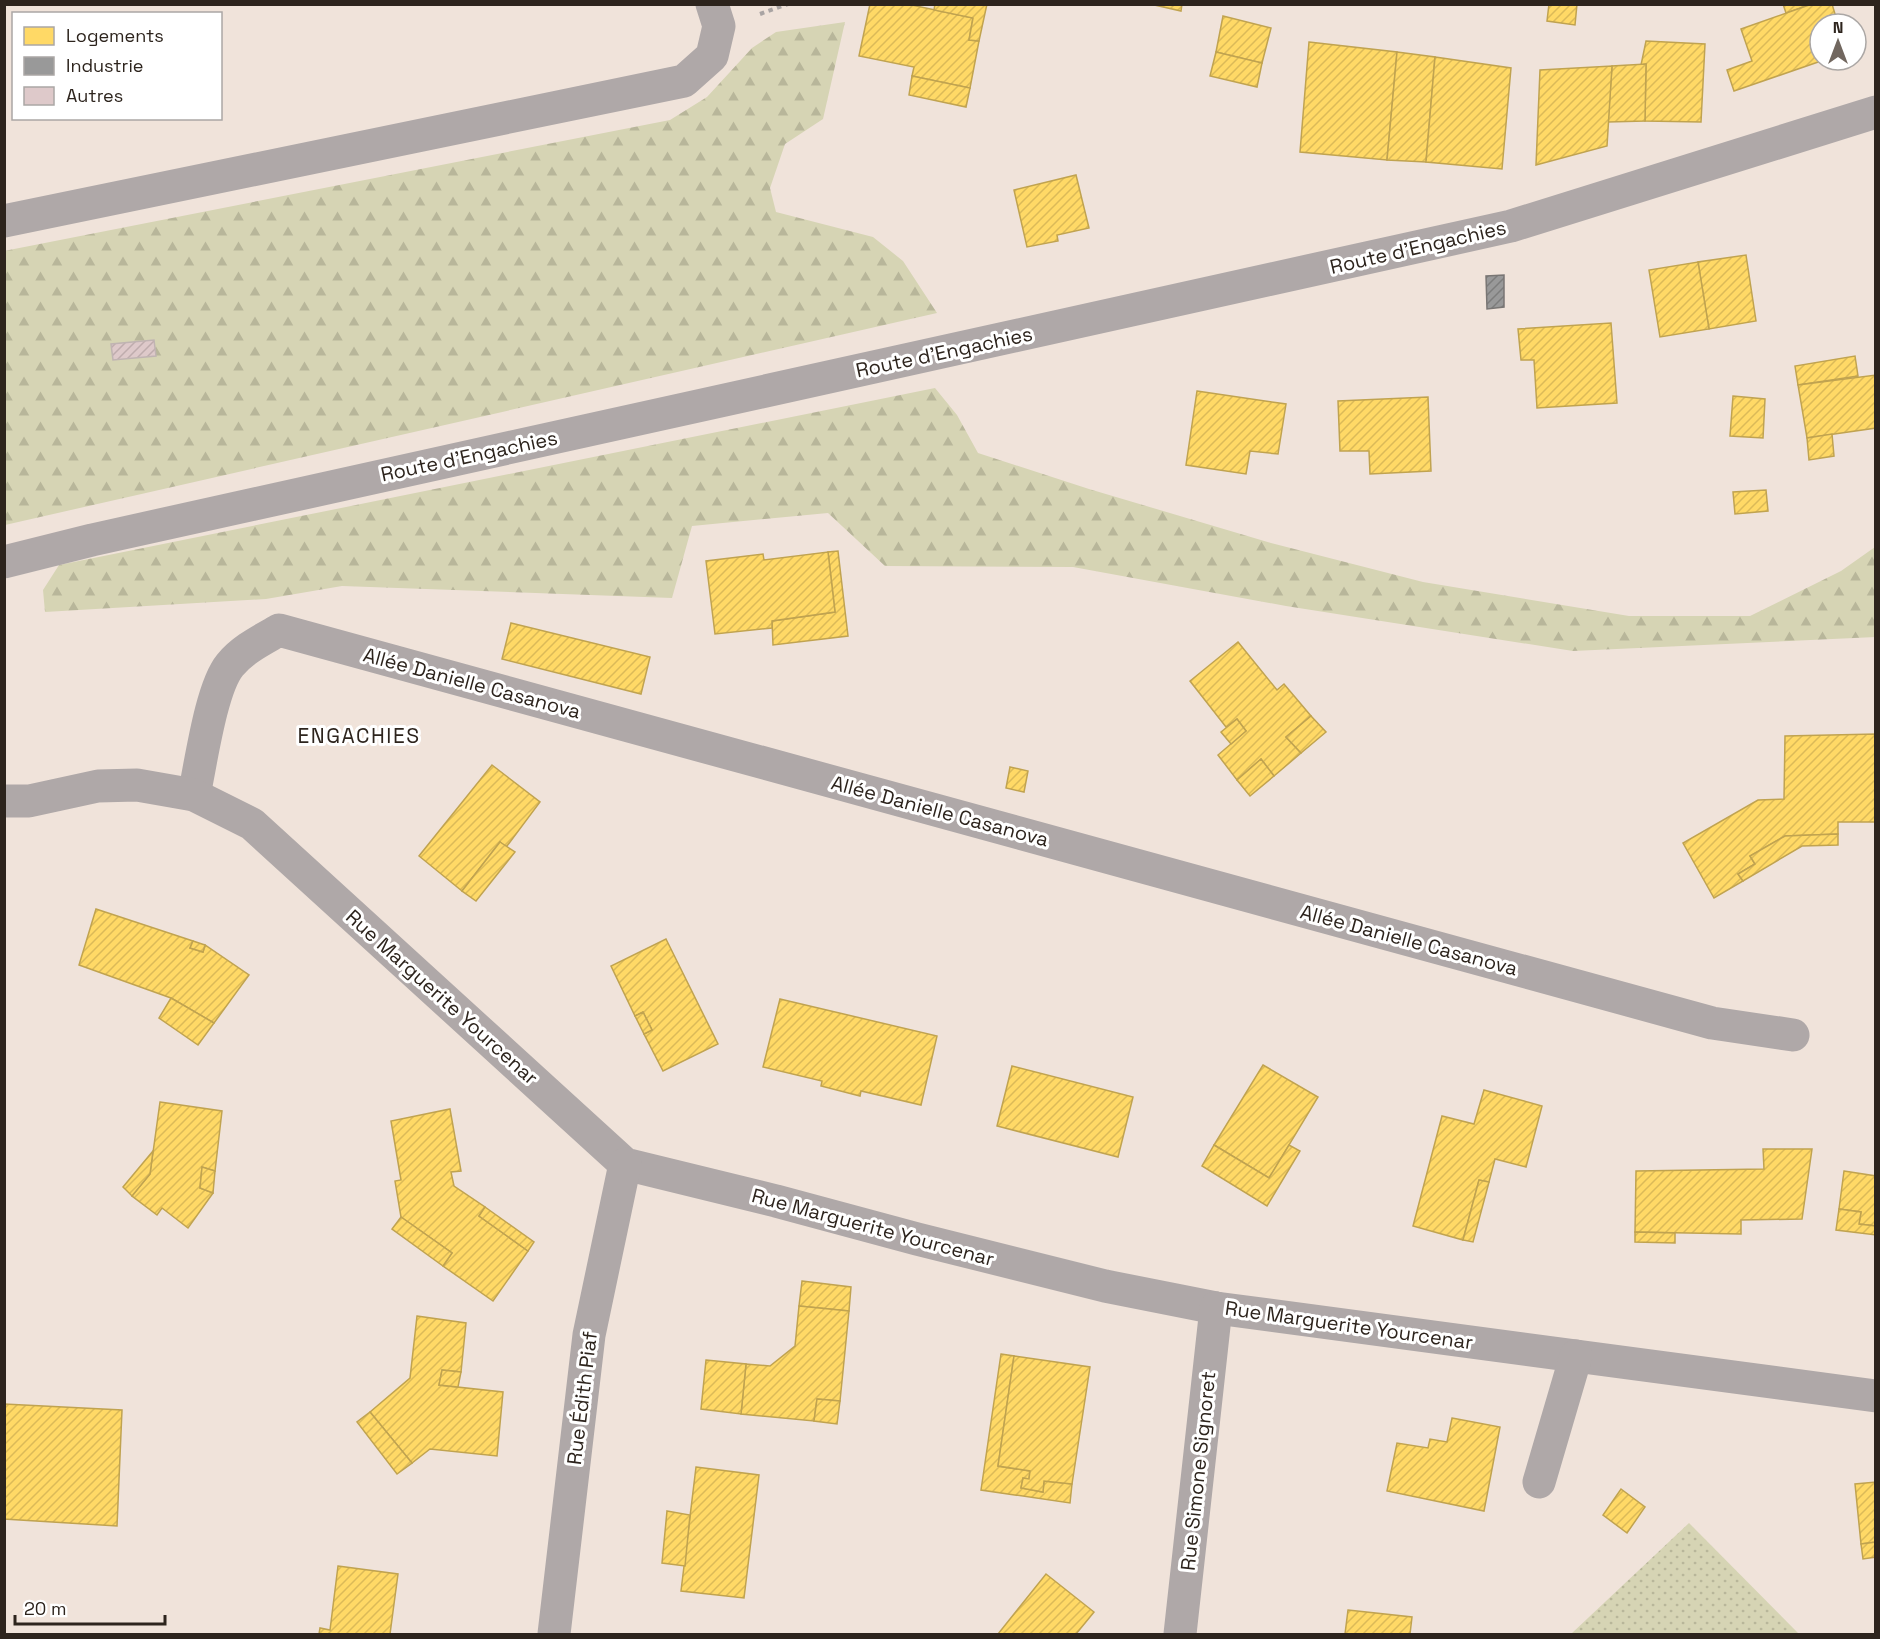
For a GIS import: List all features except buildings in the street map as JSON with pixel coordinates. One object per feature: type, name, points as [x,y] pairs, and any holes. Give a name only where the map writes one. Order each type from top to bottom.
[{"type":"street","points":[[4,221],[684,81],[712,56],[719,26],[712,4]]},
{"type":"street","name":"Route d'Engachies","points":[[4,562],[92,540],[1511,226],[1875,112]]},
{"type":"street","name":"Allée Danielle Casanova","points":[[194,795],[217,691],[229,666],[246,649],[279,630],[1712,1023],[1793,1035]]},
{"type":"street","name":"Rue Marguerite Yourcenar","points":[[4,801],[29,801],[98,786],[137,785],[194,795],[252,824],[625,1164],[1105,1286],[1216,1308],[1875,1396]]},
{"type":"street","name":"Rue Édith Piaf","points":[[554,1635],[589,1335],[625,1164]]},
{"type":"street","name":"Rue Simone Signoret","points":[[1180,1635],[1216,1308]]},
{"type":"street","points":[[1539,1482],[1576,1356]]},
{"type":"green space","points":[[845,22],[823,119],[785,144],[770,188],[776,212],[873,237],[903,261],[937,313],[5,525],[4,251],[670,120],[707,97],[752,48],[776,32]]},
{"type":"green space","points":[[935,388],[957,415],[978,453],[1089,489],[1271,543],[1423,582],[1629,616],[1750,616],[1841,571],[1875,547],[1876,637],[1573,651],[1286,606],[1073,567],[885,566],[828,513],[692,526],[672,598],[342,586],[266,599],[45,612],[43,590],[59,565]]},
{"type":"green space","points":[[1689,1523],[1799,1634],[1571,1634]]},
{"type":"district","name":"ENGACHIES","points":[[359,736]]}]
